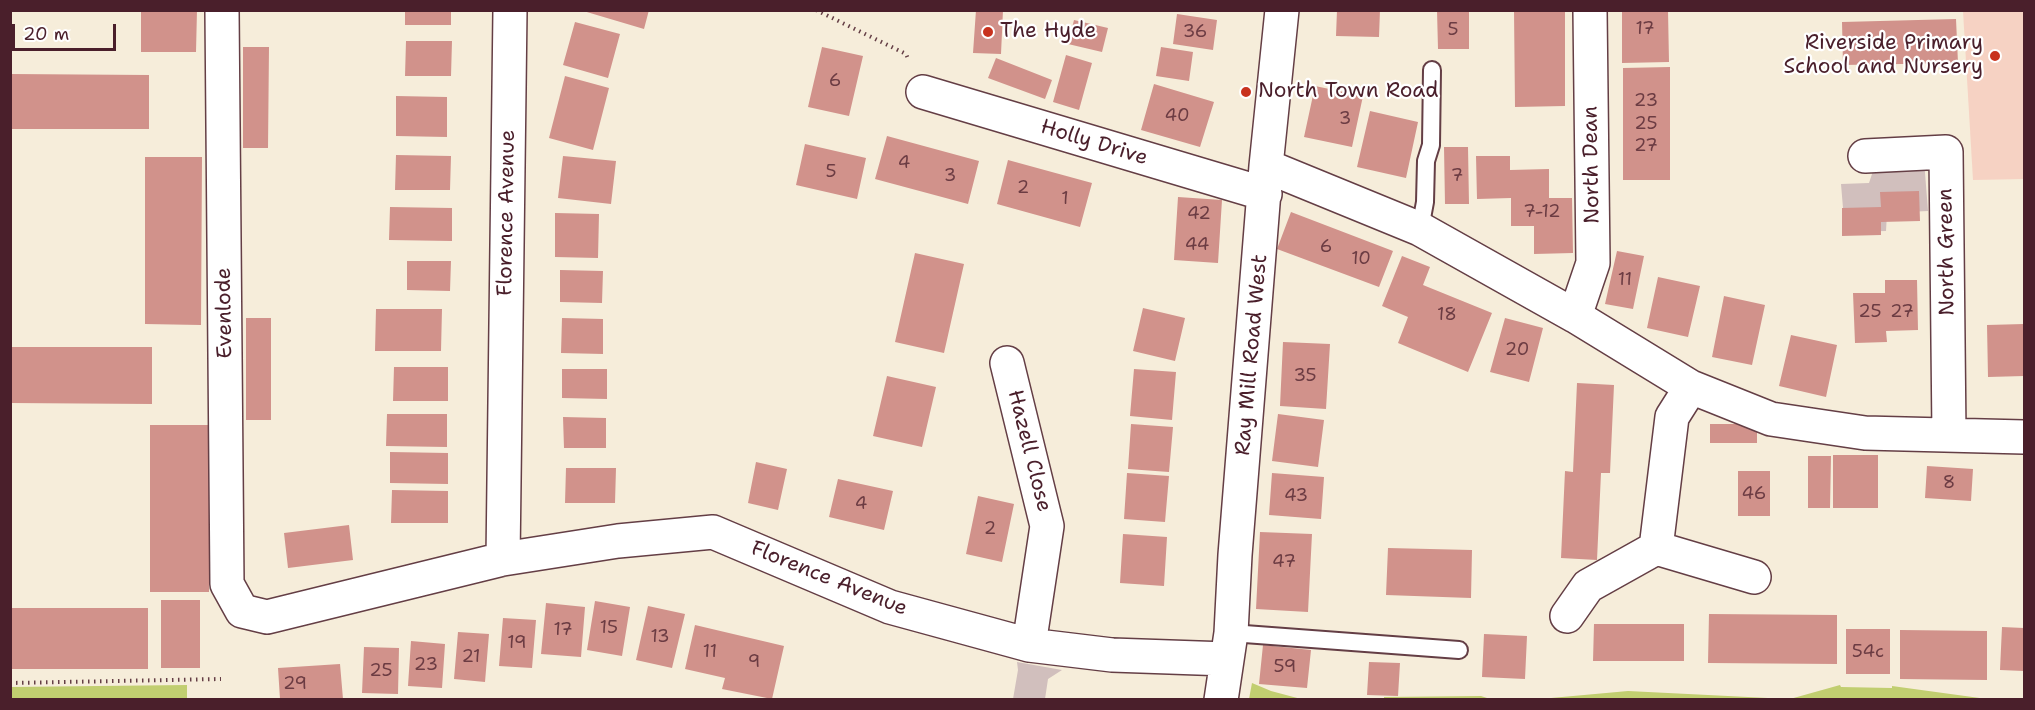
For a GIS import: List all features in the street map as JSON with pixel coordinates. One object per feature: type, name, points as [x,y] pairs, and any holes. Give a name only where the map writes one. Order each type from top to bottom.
[{"type":"street","name":"Evenlode","points":[[222,10],[227,584],[242,611]]},
{"type":"street","name":"Florence Avenue","points":[[503,559],[510,10]]},
{"type":"street","name":"Ray Mill Road West","points":[[1221,699],[1229,646],[1265,180],[1282,10]]},
{"type":"street","name":"North Dean","points":[[1575,316],[1593,263],[1590,10]]},
{"type":"street","name":"Holly Drive","points":[[923,92],[1265,180]]},
{"type":"street","name":"North Green","points":[[1865,156],[1946,152],[1949,435]]},
{"type":"street","points":[[1265,180],[1420,229],[1575,316],[1691,387],[1771,419],[1865,433],[2025,437]]},
{"type":"street","name":"Hazell Close","points":[[1007,363],[1047,526],[1029,645]]},
{"type":"street","points":[[1656,548],[1672,417],[1691,387]]},
{"type":"street","name":"Florence Avenue","points":[[242,611],[267,617],[503,559],[618,540],[713,532],[890,607],[1029,645],[1112,655],[1229,646]]},
{"type":"street","points":[[1567,616],[1588,586],[1656,548],[1754,577]]},
{"type":"lane","points":[[1420,229],[1425,202],[1426,161],[1431,145],[1432,70]]},
{"type":"lane","points":[[1229,646],[1459,650]]},
{"type":"path","points":[[816,10],[906,54],[923,92]]},
{"type":"path","points":[[10,683],[221,679]]},
{"type":"shaded area","name":"Riverside Primary School and Nursery","points":[[1963,11],[2024,11],[2024,179],[1973,180]]},
{"type":"shaded area","points":[[1924,160],[1928,211],[1887,213],[1886,231],[1845,232],[1841,184],[1869,183],[1873,171]]},
{"type":"shaded area","points":[[1017,662],[1062,670],[1048,679],[1045,699],[1013,699],[1018,670]]},
{"type":"green space","points":[[1252,683],[1271,691],[1301,699],[1249,699]]},
{"type":"green space","points":[[187,685],[187,699],[11,699],[11,687]]},
{"type":"green space","points":[[1840,685],[1841,687],[1892,688],[1892,686],[1987,699],[1790,699]]},
{"type":"green space","points":[[1628,691],[1788,699],[1540,699]]},
{"type":"green space","points":[[1481,696],[1515,699],[1384,700],[1384,697]]},
{"type":"building","points":[[141,10],[197,10],[196,52],[141,52]]},
{"type":"building","points":[[405,10],[451,10],[451,25],[405,25]]},
{"type":"building","points":[[580,10],[649,10],[644,29]]},
{"type":"building","name":"The Hyde","points":[[976,10],[1003,10],[1001,54],[973,53]]},
{"type":"building","points":[[1337,10],[1380,10],[1379,37],[1336,36]]},
{"type":"building","points":[[1437,10],[1469,10],[1469,49],[1438,49]]},
{"type":"building","points":[[1514,10],[1565,10],[1565,106],[1515,107]]},
{"type":"building","points":[[1622,10],[1668,10],[1669,62],[1622,63]]},
{"type":"building","points":[[1177,14],[1217,20],[1213,50],[1173,44]]},
{"type":"building","points":[[1956,19],[1958,63],[1843,65],[1842,22]]},
{"type":"building","points":[[1074,20],[1108,28],[1102,52],[1068,44]]},
{"type":"building","points":[[575,22],[620,34],[608,78],[563,65]]},
{"type":"building","points":[[406,41],[452,41],[451,76],[405,76]]},
{"type":"building","points":[[243,47],[269,47],[268,148],[243,148]]},
{"type":"building","points":[[822,47],[863,56],[849,116],[808,107]]},
{"type":"building","points":[[1161,47],[1193,52],[1189,81],[1156,76]]},
{"type":"building","points":[[1066,55],[1092,63],[1079,110],[1053,102]]},
{"type":"building","points":[[996,58],[1052,80],[1045,99],[988,78]]},
{"type":"building","points":[[1670,67],[1670,180],[1623,180],[1623,68]]},
{"type":"building","points":[[10,74],[149,75],[149,129],[10,129]]},
{"type":"building","points":[[565,76],[609,88],[593,150],[549,138]]},
{"type":"building","points":[[1154,84],[1214,102],[1200,147],[1141,130]]},
{"type":"building","points":[[1315,86],[1363,96],[1352,147],[1304,137]]},
{"type":"building","points":[[396,96],[447,97],[447,137],[396,136]]},
{"type":"building","points":[[1370,111],[1418,122],[1406,178],[1357,167]]},
{"type":"building","points":[[887,136],[979,161],[968,204],[875,179]]},
{"type":"building","points":[[805,144],[866,158],[857,199],[796,185]]},
{"type":"building","points":[[1444,147],[1468,147],[1469,204],[1445,204]]},
{"type":"building","points":[[396,155],[451,156],[450,190],[395,190]]},
{"type":"building","points":[[563,156],[616,161],[611,204],[558,198]]},
{"type":"building","points":[[1476,156],[1510,156],[1510,170],[1549,169],[1549,198],[1572,198],[1573,253],[1534,254],[1534,226],[1511,226],[1511,198],[1477,199]]},
{"type":"building","points":[[145,157],[202,157],[201,325],[145,324]]},
{"type":"building","points":[[1008,160],[1092,183],[1080,227],[997,204]]},
{"type":"building","points":[[1919,191],[1920,221],[1881,222],[1881,235],[1842,236],[1842,208],[1881,207],[1880,192]]},
{"type":"building","points":[[1178,197],[1222,200],[1218,263],[1174,260]]},
{"type":"building","points":[[390,207],[452,208],[452,241],[389,240]]},
{"type":"building","points":[[1291,212],[1393,251],[1379,287],[1277,249]]},
{"type":"building","points":[[555,213],[599,214],[598,258],[555,257]]},
{"type":"building","points":[[1617,251],[1644,256],[1633,309],[1605,304]]},
{"type":"building","points":[[915,253],[964,264],[944,353],[895,342]]},
{"type":"building","points":[[1402,256],[1430,267],[1423,285],[1492,313],[1468,372],[1398,343],[1408,317],[1382,306]]},
{"type":"building","points":[[407,261],[451,261],[450,291],[407,290]]},
{"type":"building","points":[[560,270],[603,271],[602,303],[560,302]]},
{"type":"building","points":[[1658,277],[1700,286],[1688,337],[1647,328]]},
{"type":"building","points":[[1885,280],[1917,280],[1918,330],[1886,331],[1887,342],[1855,343],[1853,293],[1885,293]]},
{"type":"building","points":[[1724,296],[1765,305],[1752,365],[1712,357]]},
{"type":"building","points":[[1143,308],[1185,318],[1175,361],[1133,351]]},
{"type":"building","points":[[376,309],[442,309],[441,351],[375,351]]},
{"type":"building","points":[[246,318],[271,318],[271,420],[246,420]]},
{"type":"building","points":[[562,318],[603,319],[603,354],[561,353]]},
{"type":"building","points":[[1505,318],[1543,328],[1529,382],[1490,372]]},
{"type":"building","points":[[2024,324],[2024,376],[1988,377],[1987,325]]},
{"type":"building","points":[[1791,335],[1837,345],[1826,397],[1779,386]]},
{"type":"building","points":[[1283,342],[1330,344],[1326,409],[1280,406]]},
{"type":"building","points":[[10,347],[152,347],[152,404],[10,403]]},
{"type":"building","points":[[394,367],[448,367],[448,401],[393,401]]},
{"type":"building","points":[[562,369],[607,369],[607,399],[562,398]]},
{"type":"building","points":[[1134,369],[1176,372],[1172,420],[1130,416]]},
{"type":"building","points":[[887,376],[936,387],[922,447],[873,436]]},
{"type":"building","points":[[1577,383],[1614,385],[1610,473],[1601,473],[1597,560],[1561,558],[1565,471],[1573,472]]},
{"type":"building","points":[[387,414],[447,414],[447,447],[386,446]]},
{"type":"building","points":[[1278,414],[1324,420],[1318,467],[1272,461]]},
{"type":"building","points":[[563,417],[606,418],[606,448],[564,448]]},
{"type":"building","points":[[1131,424],[1173,427],[1169,472],[1128,469]]},
{"type":"building","points":[[1710,424],[1757,424],[1757,443],[1710,443]]},
{"type":"building","points":[[150,425],[209,425],[209,592],[150,592]]},
{"type":"building","points":[[390,452],[448,453],[448,484],[390,483]]},
{"type":"building","points":[[1833,455],[1878,455],[1878,508],[1833,508]]},
{"type":"building","points":[[1808,456],[1831,456],[1830,508],[1808,508]]},
{"type":"building","points":[[756,462],[787,469],[778,510],[748,503]]},
{"type":"building","points":[[1927,466],[1973,469],[1971,501],[1925,498]]},
{"type":"building","points":[[566,468],[616,468],[615,503],[565,503]]},
{"type":"building","points":[[1738,471],[1770,471],[1770,516],[1738,516]]},
{"type":"building","points":[[1127,473],[1169,476],[1165,522],[1124,519]]},
{"type":"building","points":[[1272,473],[1324,477],[1321,519],[1269,515]]},
{"type":"building","points":[[838,479],[893,491],[884,530],[829,517]]},
{"type":"building","points":[[392,490],[448,491],[448,523],[391,523]]},
{"type":"building","points":[[978,496],[1014,504],[1002,562],[966,554]]},
{"type":"building","points":[[349,525],[353,560],[288,568],[284,533]]},
{"type":"building","points":[[1260,532],[1312,534],[1308,612],[1256,609]]},
{"type":"building","points":[[1123,534],[1167,537],[1164,586],[1120,583]]},
{"type":"building","points":[[1388,548],[1472,550],[1471,598],[1386,595]]},
{"type":"building","points":[[161,600],[200,600],[200,668],[161,668]]},
{"type":"building","points":[[595,601],[630,607],[622,656],[587,650]]},
{"type":"building","points":[[546,603],[585,607],[581,657],[541,654]]},
{"type":"building","points":[[648,606],[685,614],[672,668],[636,660]]},
{"type":"building","points":[[10,608],[148,608],[148,669],[10,669]]},
{"type":"building","points":[[1709,614],[1837,615],[1837,664],[1708,663]]},
{"type":"building","points":[[503,618],[536,620],[532,668],[499,666]]},
{"type":"building","points":[[1594,624],[1684,624],[1684,661],[1593,661]]},
{"type":"building","points":[[695,625],[784,646],[772,699],[722,689],[725,678],[685,669]]},
{"type":"building","points":[[2002,627],[2024,628],[2024,671],[2000,670]]},
{"type":"building","points":[[1846,629],[1890,629],[1890,674],[1846,674]]},
{"type":"building","points":[[1900,630],[1987,631],[1987,680],[1900,679]]},
{"type":"building","points":[[458,632],[489,634],[485,682],[454,679]]},
{"type":"building","points":[[1484,634],[1527,636],[1525,679],[1482,677]]},
{"type":"building","points":[[411,641],[445,644],[442,688],[408,686]]},
{"type":"building","points":[[1263,645],[1311,650],[1307,688],[1259,684]]},
{"type":"building","points":[[364,647],[399,648],[398,694],[362,693]]},
{"type":"building","points":[[1369,662],[1400,663],[1398,696],[1367,695]]},
{"type":"building","points":[[340,664],[343,699],[280,699],[278,668]]},
{"type":"place","name":"The Hyde","points":[[988,32]]},
{"type":"place","name":"Riverside Primary School and Nursery","points":[[1995,56]]},
{"type":"place","name":"North Town Road","points":[[1246,92]]}]
